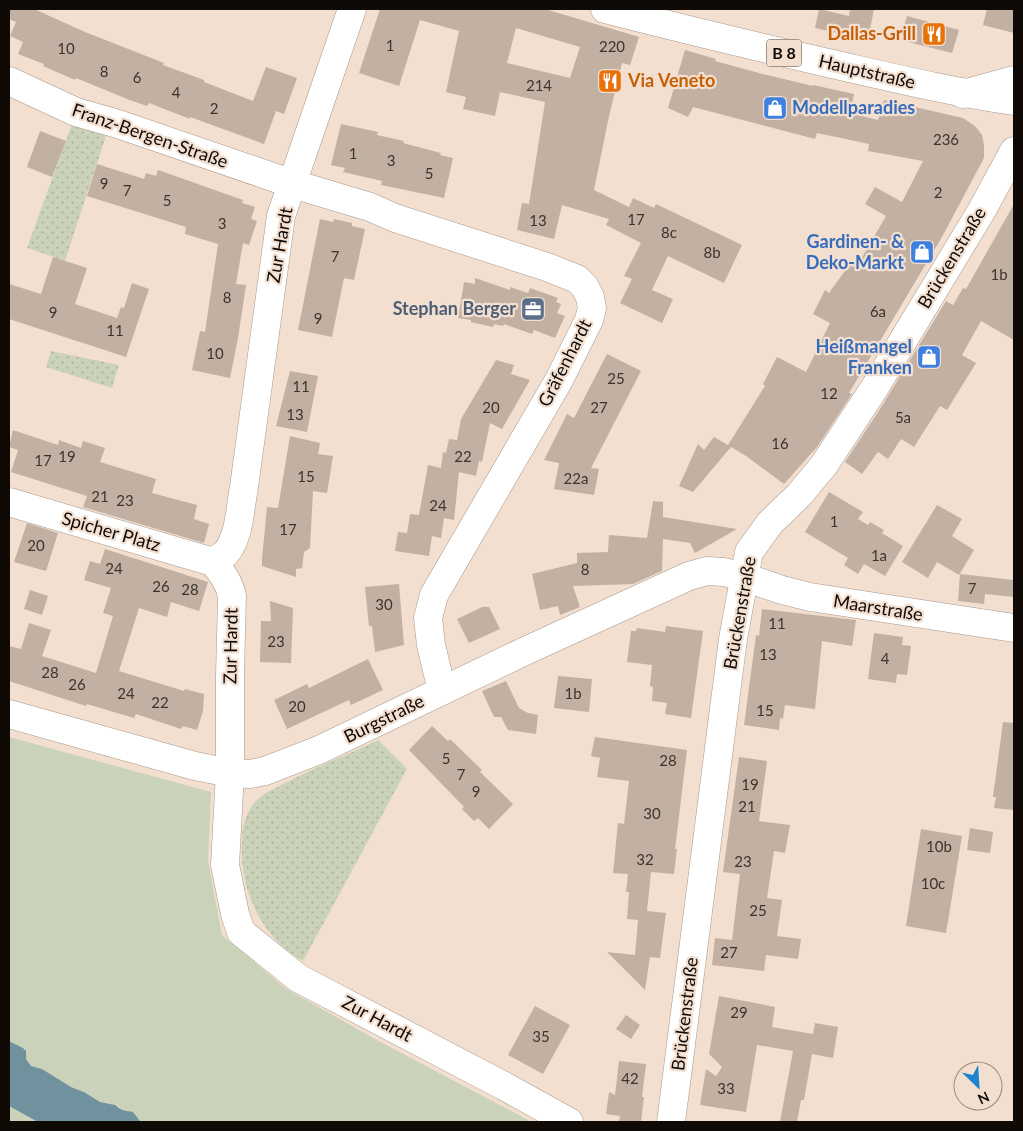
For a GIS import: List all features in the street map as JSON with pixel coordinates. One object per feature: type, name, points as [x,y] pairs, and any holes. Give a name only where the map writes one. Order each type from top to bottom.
[{"type":"street","name":"Zur Hardt","points":[[352,9],[281,216],[244,487],[233,542],[225,553],[213,562],[230,586],[232,596],[230,773],[225,865],[235,914],[241,932],[298,978],[569,1122]]},
{"type":"street","name":"Hauptstraße","points":[[605,9],[731,41],[963,94],[1014,101]]},
{"type":"street","points":[[963,94],[1014,80]]},
{"type":"street","name":"Franz-Bergen-Straße","points":[[9,81],[76,112],[118,124],[293,184]]},
{"type":"street","name":"Brückenstraße","points":[[671,1122],[733,639],[749,552],[770,523],[799,495],[824,465],[865,402],[982,210],[1014,150]]},
{"type":"street","name":"Gräfenhardt","points":[[293,184],[370,207],[395,218],[547,267],[577,279],[590,296],[592,308],[589,320],[558,380],[434,595],[428,618],[431,645],[442,691]]},
{"type":"street","name":"Spicher Platz","points":[[9,502],[213,562]]},
{"type":"street","name":"Burgstraße","points":[[9,714],[195,766],[230,773],[250,774],[291,762],[689,576],[707,571],[724,572],[744,577]]},
{"type":"street","name":"Maarstraße","points":[[744,577],[810,597],[1014,628]]},
{"type":"green space","points":[[72,124],[106,136],[65,261],[27,248]]},
{"type":"green space","points":[[51,351],[119,365],[112,388],[46,367]]},
{"type":"green space","points":[[9,737],[211,792],[208,861],[222,935],[285,988],[373,1038],[532,1122],[147,1122],[140,1121],[127,1110],[122,1111],[119,1106],[100,1102],[42,1069],[31,1066],[26,1059],[26,1051],[9,1041]]},
{"type":"green space","points":[[378,740],[407,769],[303,961],[275,939],[255,910],[244,876],[242,859],[243,826],[255,802],[267,792]]},
{"type":"green space","points":[[9,1106],[38,1122],[9,1122]]},
{"type":"water","points":[[9,1041],[26,1051],[26,1059],[31,1066],[42,1069],[100,1102],[133,1112],[140,1121],[147,1122],[38,1122],[9,1106]]},
{"type":"building","points":[[9,9],[34,9],[85,32],[164,63],[163,65],[253,101],[266,67],[297,78],[284,114],[276,111],[264,144],[149,103],[147,106],[127,99],[76,78],[75,80],[43,66],[44,64],[18,54],[23,42],[10,36],[16,22],[9,19]]},
{"type":"building","points":[[380,9],[545,9],[639,37],[630,65],[622,63],[594,190],[629,207],[633,198],[654,208],[656,204],[742,245],[724,283],[668,256],[652,290],[673,299],[662,323],[620,303],[632,279],[624,276],[641,243],[606,225],[609,219],[562,205],[554,239],[517,230],[522,203],[529,204],[545,102],[500,92],[495,116],[463,109],[466,97],[446,92],[459,31],[420,20],[399,86],[359,73]],"holes":[[[516,28],[580,47],[570,78],[507,63]]]},
{"type":"building","points":[[819,9],[849,16],[850,9],[874,9],[868,40],[815,28]]},
{"type":"building","points":[[987,9],[1014,9],[1014,33],[983,25]]},
{"type":"building","name":"Dallas-Grill","points":[[907,16],[959,30],[952,53],[908,42],[910,36],[902,34]]},
{"type":"building","points":[[685,50],[716,59],[715,61],[759,73],[854,94],[850,113],[878,120],[884,100],[963,118],[976,127],[982,135],[984,158],[942,237],[849,393],[852,394],[817,447],[784,484],[731,447],[693,492],[679,486],[698,444],[704,450],[714,437],[728,445],[765,386],[763,384],[777,357],[806,372],[830,323],[813,314],[825,290],[829,293],[850,264],[856,268],[886,216],[865,204],[875,187],[902,202],[923,161],[868,151],[869,144],[817,133],[815,139],[693,107],[688,117],[668,108]]},
{"type":"building","points":[[341,124],[378,132],[377,135],[404,141],[403,143],[453,158],[444,198],[381,185],[382,181],[343,172],[345,168],[331,165]]},
{"type":"building","points":[[40,131],[66,141],[52,177],[27,167]]},
{"type":"building","points":[[97,164],[144,179],[146,173],[156,176],[158,170],[243,200],[242,203],[255,207],[251,219],[257,221],[249,245],[243,243],[236,284],[246,285],[230,378],[192,370],[200,331],[205,332],[218,244],[185,234],[186,227],[87,196]]},
{"type":"building","points":[[1014,204],[1014,340],[981,321],[962,355],[976,363],[947,410],[940,406],[914,447],[901,439],[888,459],[878,452],[862,474],[845,462],[946,301],[953,305],[963,288],[966,289]]},
{"type":"building","points":[[320,219],[333,222],[334,219],[352,223],[352,226],[365,229],[354,280],[344,278],[332,337],[298,330]]},
{"type":"building","points":[[53,257],[87,268],[75,304],[117,318],[121,307],[124,308],[132,283],[149,289],[126,357],[9,319],[9,284],[41,294]]},
{"type":"building","points":[[475,278],[510,290],[510,287],[528,293],[530,288],[558,298],[556,302],[561,304],[557,313],[565,316],[555,338],[534,330],[532,334],[504,324],[503,326],[494,324],[493,327],[458,318],[464,282],[475,284]]},
{"type":"building","points":[[607,354],[641,371],[591,468],[599,469],[594,495],[554,489],[559,463],[544,460],[567,414],[574,418]]},
{"type":"building","points":[[496,360],[514,365],[511,374],[530,380],[502,429],[490,423],[482,462],[479,461],[476,476],[459,472],[454,520],[444,518],[441,538],[432,536],[429,556],[395,551],[398,532],[407,533],[410,514],[419,515],[428,465],[441,468],[443,452],[446,453],[449,439],[457,440],[461,419]]},
{"type":"building","points":[[290,371],[318,376],[307,432],[276,426]]},
{"type":"building","points":[[13,430],[58,445],[59,440],[81,448],[83,441],[105,448],[100,462],[156,479],[152,493],[197,505],[194,519],[209,524],[204,543],[83,507],[87,496],[11,472],[18,450],[9,447]]},
{"type":"building","points":[[290,436],[320,443],[318,454],[333,456],[327,493],[313,491],[310,548],[304,552],[302,568],[296,569],[296,577],[262,566],[267,507],[278,508]]},
{"type":"building","points":[[829,492],[863,512],[858,519],[868,525],[870,522],[884,530],[882,533],[903,546],[885,576],[864,564],[858,574],[844,565],[848,558],[805,532]]},
{"type":"building","points":[[653,501],[663,502],[663,517],[737,529],[695,553],[690,543],[663,539],[662,571],[633,584],[573,586],[580,607],[560,615],[558,606],[540,610],[532,574],[577,563],[577,553],[608,552],[609,535],[647,538]]},
{"type":"building","points":[[937,505],[962,519],[952,536],[974,550],[959,575],[937,562],[928,578],[902,562]]},
{"type":"building","points":[[27,523],[58,533],[46,571],[14,562]]},
{"type":"building","points":[[105,549],[208,582],[199,611],[171,602],[167,617],[139,608],[119,671],[184,691],[185,689],[204,694],[203,711],[197,730],[183,726],[181,729],[136,714],[134,718],[87,704],[86,706],[9,681],[9,646],[21,649],[29,623],[51,630],[42,656],[96,673],[113,616],[103,613],[111,588],[84,580],[90,561],[100,564]]},
{"type":"building","points":[[960,574],[1014,580],[1014,597],[985,594],[984,604],[958,601]]},
{"type":"building","points":[[399,584],[404,645],[375,652],[372,626],[369,626],[365,587]]},
{"type":"building","points":[[30,590],[48,596],[42,615],[24,609]]},
{"type":"building","points":[[270,601],[293,608],[291,663],[260,662],[261,621],[271,621]]},
{"type":"building","points":[[482,607],[489,607],[500,629],[469,643],[457,619]]},
{"type":"building","points":[[762,609],[856,620],[852,646],[822,641],[815,709],[785,705],[783,719],[780,718],[779,730],[744,725],[756,635],[759,636]]},
{"type":"building","points":[[666,626],[703,631],[691,718],[665,714],[667,703],[652,701],[653,687],[650,686],[652,665],[627,662],[631,631],[636,631],[637,628],[665,632]]},
{"type":"building","points":[[874,633],[903,637],[902,645],[911,646],[907,675],[897,674],[896,683],[868,679]]},
{"type":"building","points":[[368,659],[383,690],[351,705],[349,700],[287,729],[274,700],[307,684],[309,688]]},
{"type":"building","points":[[558,676],[592,679],[589,712],[554,708]]},
{"type":"building","points":[[506,681],[519,708],[528,713],[538,715],[536,734],[508,730],[501,717],[494,717],[482,691]]},
{"type":"building","points":[[1003,722],[1014,723],[1013,810],[994,808],[996,797],[993,797]]},
{"type":"building","points":[[432,726],[448,741],[450,739],[513,804],[489,829],[478,818],[474,821],[462,809],[464,807],[409,750]]},
{"type":"building","points":[[595,737],[687,750],[675,849],[677,849],[674,874],[651,872],[647,911],[666,913],[660,958],[650,957],[645,990],[607,952],[635,955],[638,920],[627,919],[629,892],[626,892],[628,874],[613,873],[618,823],[624,824],[629,781],[597,777],[600,758],[591,756]]},
{"type":"building","points":[[739,757],[767,761],[759,821],[790,825],[785,853],[774,851],[767,898],[782,900],[777,936],[801,939],[798,959],[766,955],[764,971],[712,965],[715,938],[732,940],[740,874],[723,872]]},
{"type":"building","points":[[970,828],[993,832],[990,853],[967,850]]},
{"type":"building","points":[[921,829],[962,836],[946,933],[906,926]]},
{"type":"building","points":[[719,996],[775,1007],[772,1027],[813,1034],[815,1023],[838,1027],[833,1058],[812,1054],[804,1100],[801,1100],[797,1122],[780,1122],[793,1051],[757,1045],[746,1112],[700,1105],[706,1069],[716,1076],[722,1067],[709,1054]]},
{"type":"building","points":[[535,1006],[570,1025],[543,1074],[508,1055]]},
{"type":"building","points":[[626,1015],[640,1025],[631,1039],[616,1029]]},
{"type":"building","points":[[619,1061],[646,1064],[641,1122],[619,1122],[620,1116],[606,1114],[609,1092],[615,1095]]},
{"type":"place","name":"Dallas-Grill","points":[[934,34]]},
{"type":"place","name":"Via Veneto","points":[[610,81]]},
{"type":"place","name":"Modellparadies","points":[[775,108]]},
{"type":"place","name":"Gardinen- & Deko-Markt","points":[[922,252]]},
{"type":"place","name":"Stephan Berger","points":[[533,309]]},
{"type":"place","name":"Heißmangel Franken","points":[[929,357]]}]
